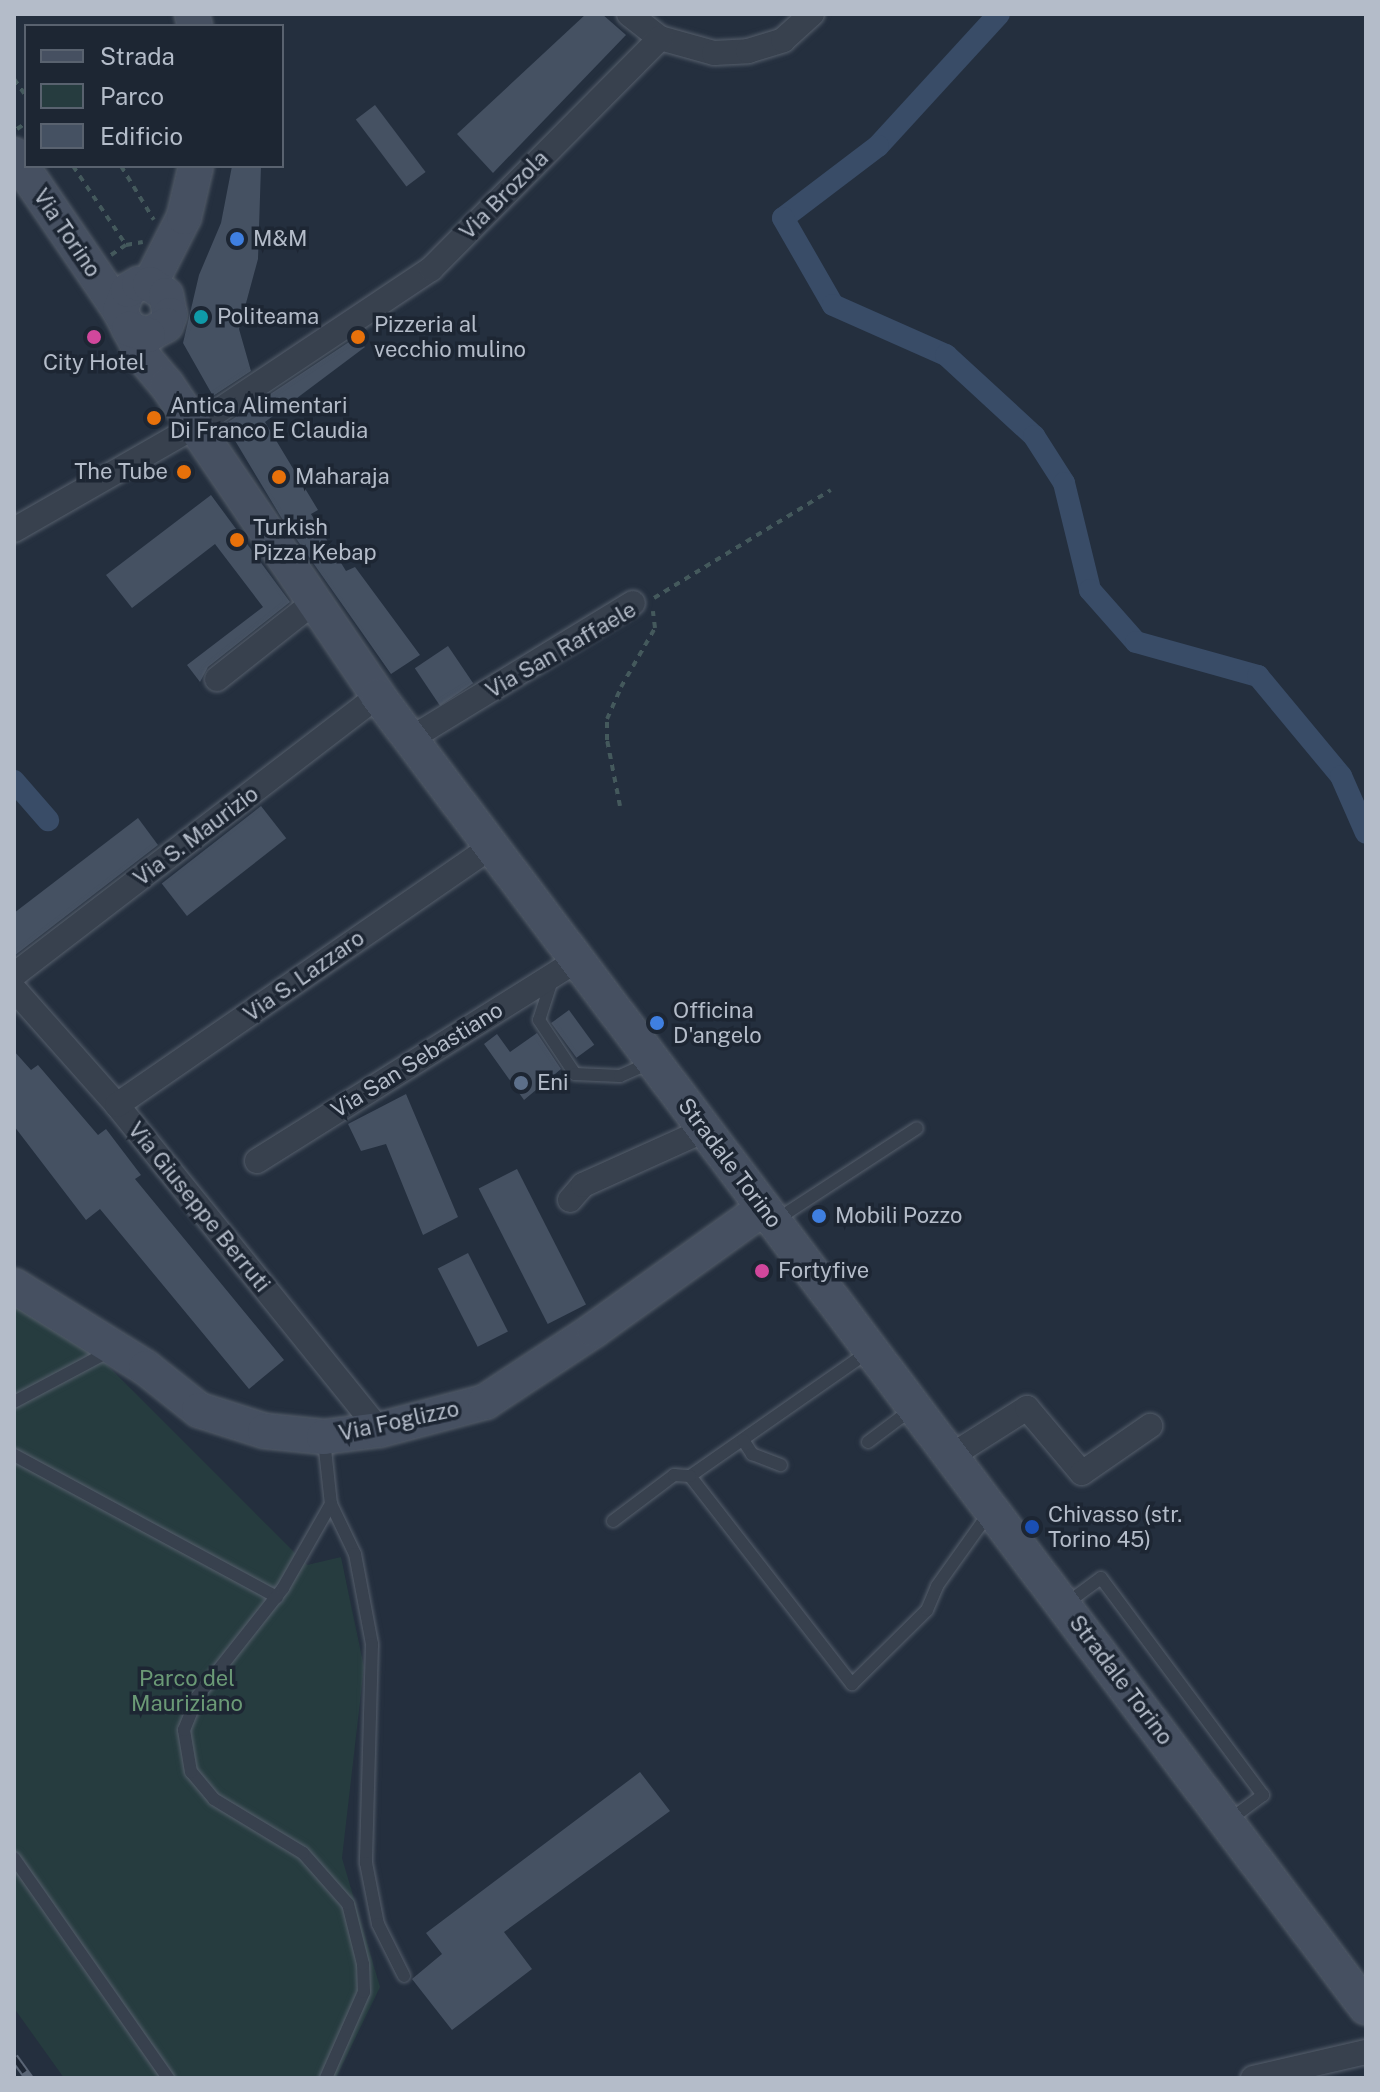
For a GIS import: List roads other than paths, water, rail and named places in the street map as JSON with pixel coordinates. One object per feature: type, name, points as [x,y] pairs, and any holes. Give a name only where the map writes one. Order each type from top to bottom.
[{"type":"main road","name":"Via Torino","points":[[14,155],[124,320]]},
{"type":"main road","name":"Stradale Torino","points":[[167,385],[162,304],[184,261],[188,230],[173,224],[195,168]]},
{"type":"main road","points":[[128,290],[162,304],[148,335],[124,320],[128,290]]},
{"type":"main road","name":"Stradale Torino","points":[[124,320],[145,359],[167,385],[313,603],[491,847],[565,967],[653,1061],[1366,2007]]},
{"type":"main road","name":"Via Foglizzo","points":[[14,1286],[115,1349],[199,1410],[265,1431],[324,1437],[379,1430],[485,1402],[769,1215]]},
{"type":"street","points":[[629,14],[714,53],[748,51],[783,40],[812,14]]},
{"type":"street","name":"Via Brozola","points":[[14,530],[194,427],[431,269],[659,27]]},
{"type":"street","name":"Via San Raffaele","points":[[410,739],[641,602]]},
{"type":"street","points":[[217,679],[313,603]]},
{"type":"street","name":"Via S. Maurizio","points":[[14,975],[378,696]]},
{"type":"street","name":"Via S. Lazzaro","points":[[117,1105],[491,847]]},
{"type":"street","name":"Via San Sebastiano","points":[[257,1161],[565,967]]},
{"type":"street","name":"Via Giuseppe Berruti","points":[[14,989],[117,1105],[379,1430]]},
{"type":"street","points":[[570,1200],[583,1185],[705,1130]]},
{"type":"street","points":[[951,1456],[1027,1408],[1082,1473],[1150,1426]]},
{"type":"street","points":[[1253,2078],[1366,2052]]},
{"type":"lane","points":[[565,967],[539,1020],[575,1074],[620,1076],[653,1061]]},
{"type":"lane","points":[[769,1215],[917,1128]]},
{"type":"lane","points":[[14,1402],[115,1349]]},
{"type":"lane","points":[[613,1521],[674,1475],[690,1476],[871,1350]]},
{"type":"lane","points":[[868,1442],[914,1407]]},
{"type":"lane","points":[[324,1437],[331,1504],[355,1554],[372,1644],[366,1863],[378,1924],[404,1976]]},
{"type":"lane","points":[[743,1440],[752,1454],[781,1465]]},
{"type":"lane","points":[[14,1455],[277,1597]]},
{"type":"lane","points":[[690,1476],[852,1684],[927,1610],[937,1586],[992,1509]]},
{"type":"lane","points":[[326,2078],[364,1992],[363,1964],[348,1904],[303,1853],[214,1799],[191,1772],[184,1730],[197,1697],[277,1597],[331,1504]]},
{"type":"lane","points":[[1064,1605],[1101,1578],[1263,1795],[1228,1821]]},
{"type":"lane","points":[[14,1858],[168,2078]]},
{"type":"waterway","points":[[999,14],[878,146],[783,218],[833,305],[946,355],[1034,436],[1064,483],[1090,590],[1136,642],[1258,676],[1341,776],[1366,833]]},
{"type":"waterway","points":[[14,781],[48,820]]},
{"type":"railway","points":[[14,2057],[29,2078]]},
{"type":"place","name":"M&M","points":[[237,239]]},
{"type":"place","name":"Politeama","points":[[201,317]]},
{"type":"place","name":"City Hotel","points":[[94,337]]},
{"type":"place","name":"Pizzeria al vecchio mulino","points":[[358,337]]},
{"type":"place","name":"Antica Alimentari Di Franco E Claudia","points":[[154,418]]},
{"type":"place","name":"The Tube","points":[[184,472]]},
{"type":"place","name":"Maharaja","points":[[279,477]]},
{"type":"place","name":"Turkish Pizza Kebap","points":[[237,540]]},
{"type":"place","name":"Officina D'angelo","points":[[657,1023]]},
{"type":"place","name":"Eni","points":[[521,1083]]},
{"type":"place","name":"Mobili Pozzo","points":[[819,1216]]},
{"type":"place","name":"Fortyfive","points":[[762,1271]]},
{"type":"place","name":"Chivasso (str. Torino 45)","points":[[1032,1527]]},
{"type":"park label","name":"Parco del Mauriziano","points":[[187,1690]]}]
